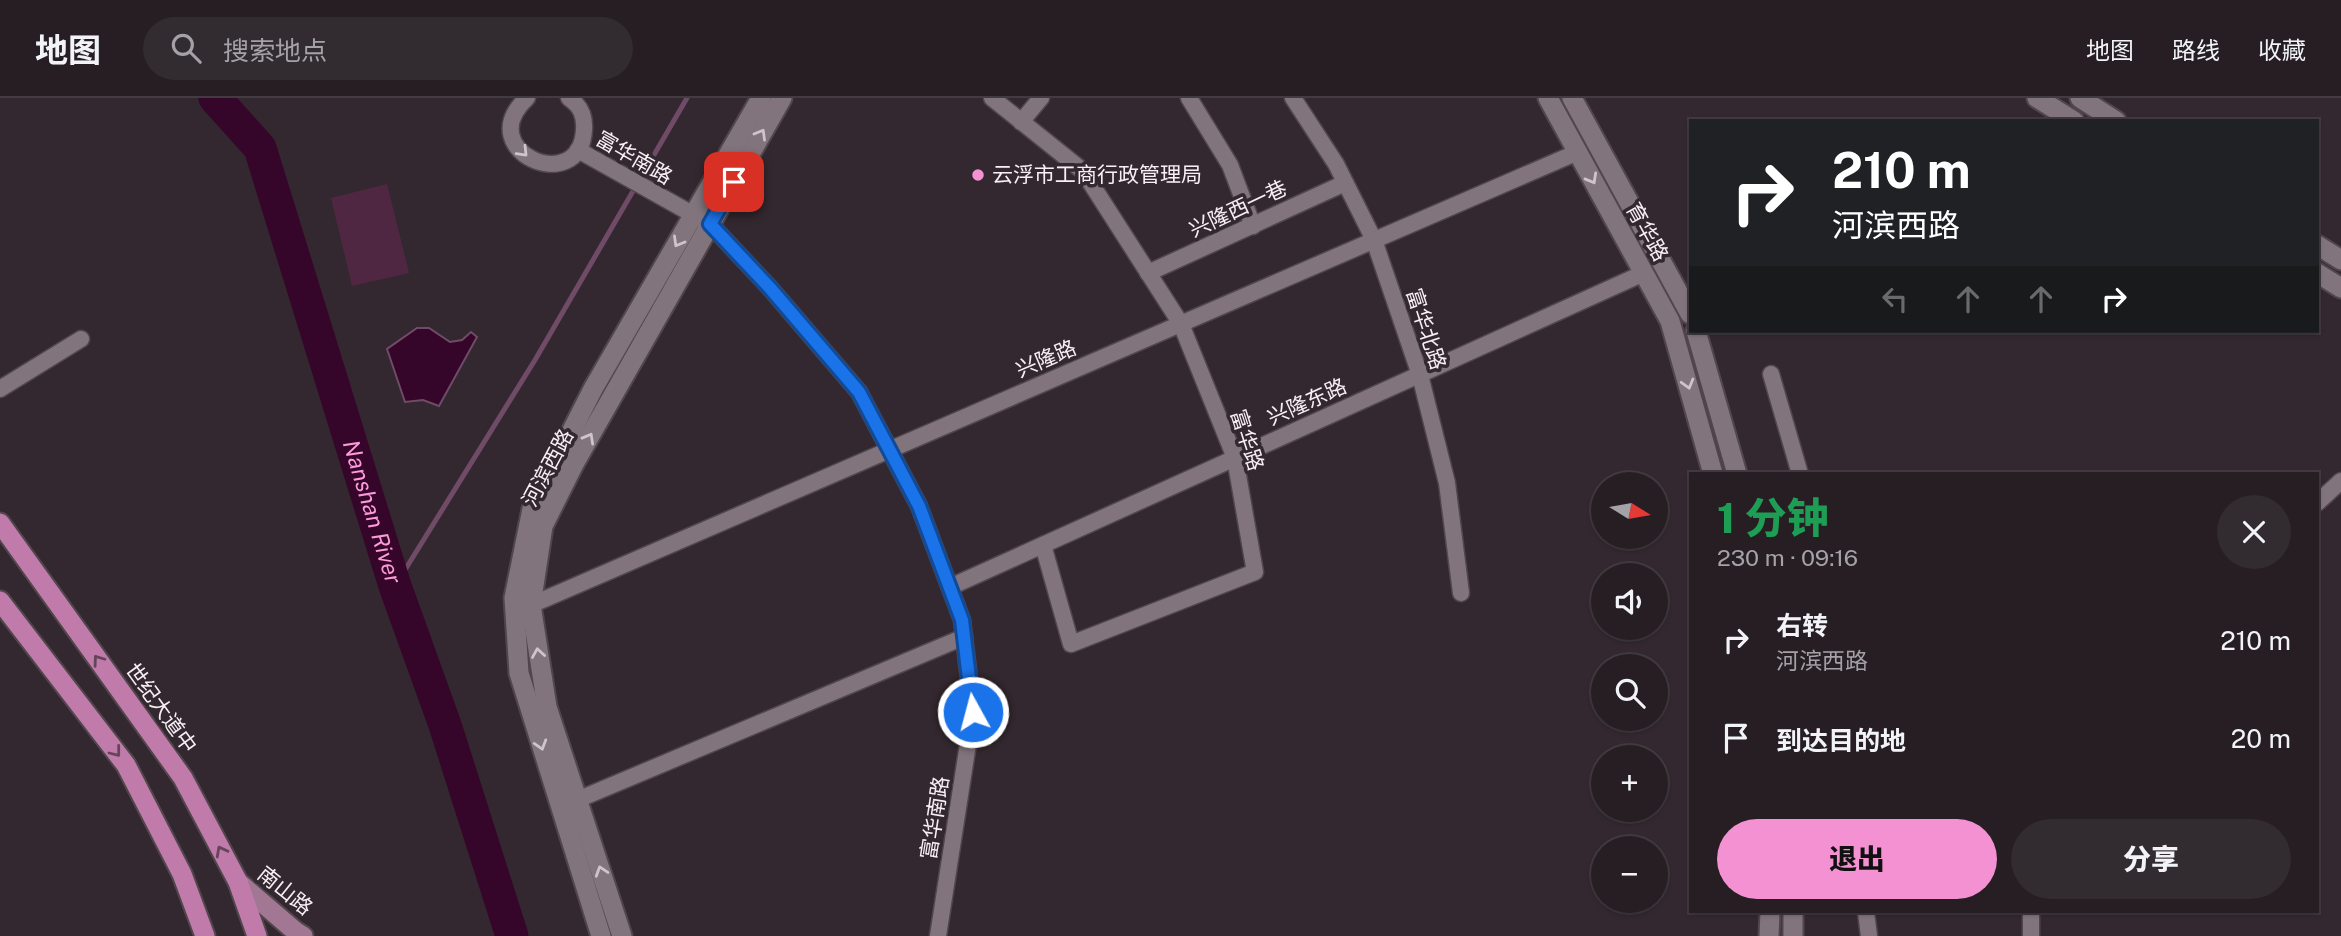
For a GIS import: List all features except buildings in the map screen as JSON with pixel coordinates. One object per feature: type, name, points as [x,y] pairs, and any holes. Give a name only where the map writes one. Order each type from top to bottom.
[{"type":"main road","name":"世纪大道中","points":[[0,523],[183,778],[237,882],[257,936]]},
{"type":"main road","points":[[0,601],[126,765],[181,874],[205,936]]},
{"type":"main road","name":"南山路","points":[[237,882],[303,936]]},
{"type":"street","points":[[527,98],[515,111],[512,130],[517,148],[532,161],[544,165],[568,159],[578,150],[584,139],[585,122],[574,100]]},
{"type":"street","name":"河滨西路","points":[[622,936],[547,707],[531,605],[543,526],[702,219],[761,98]]},
{"type":"street","name":"河滨西路","points":[[601,936],[519,673],[514,598],[532,509],[593,389],[782,98]]},
{"type":"street","name":"富华路","points":[[992,98],[1083,171],[1181,324],[1235,458],[1255,572],[1071,644],[1043,545]]},
{"type":"street","points":[[1021,122],[1041,98]]},
{"type":"street","points":[[1189,98],[1230,165],[1252,226]]},
{"type":"street","name":"富华北路","points":[[1293,98],[1336,164],[1374,240],[1420,374],[1447,484],[1461,593]]},
{"type":"street","name":"育华路","points":[[1548,98],[1670,321],[1712,472]]},
{"type":"street","name":"育华路","points":[[1572,98],[1689,312]]},
{"type":"street","points":[[2037,98],[2071,119]]},
{"type":"street","points":[[2080,98],[2113,119]]},
{"type":"street","name":"富华南路","points":[[578,150],[702,219],[770,288],[859,392],[919,506],[962,620],[973,712],[938,936]]},
{"type":"street","name":"兴隆路","points":[[531,605],[1578,152]]},
{"type":"street","name":"兴隆西一巷","points":[[1148,273],[1345,183]]},
{"type":"street","points":[[2319,246],[2341,260]]},
{"type":"street","name":"兴隆东路","points":[[950,587],[1644,273]]},
{"type":"street","points":[[2319,274],[2341,288]]},
{"type":"street","points":[[1697,333],[1736,472]]},
{"type":"street","points":[[0,389],[81,340]]},
{"type":"street","points":[[1772,374],[1799,472]]},
{"type":"street","points":[[2319,501],[2341,481]]},
{"type":"street","points":[[578,800],[964,637]]},
{"type":"street","points":[[1769,936],[1770,913]]},
{"type":"street","points":[[1793,913],[1793,936]]},
{"type":"street","points":[[1866,913],[1869,936]]},
{"type":"street","points":[[2031,913],[2031,936]]},
{"type":"shaded area","points":[[387,184],[409,273],[352,286],[331,198]]},
{"type":"shaded area","points":[[417,328],[429,328],[450,342],[462,340],[471,332],[477,337],[439,406],[423,400],[405,402],[387,349]]},
{"type":"waterway","name":"Nanshan River","points":[[215,98],[260,148],[395,586],[445,725],[512,936]]},
{"type":"waterway","points":[[395,586],[535,360],[687,98]]},
{"type":"place","name":"云浮市工商行政管理局","points":[[978,175]]},
{"type":"route","points":[[734,182],[710,224],[770,288],[859,392],[890,449],[919,506],[962,620],[973,712]]}]
